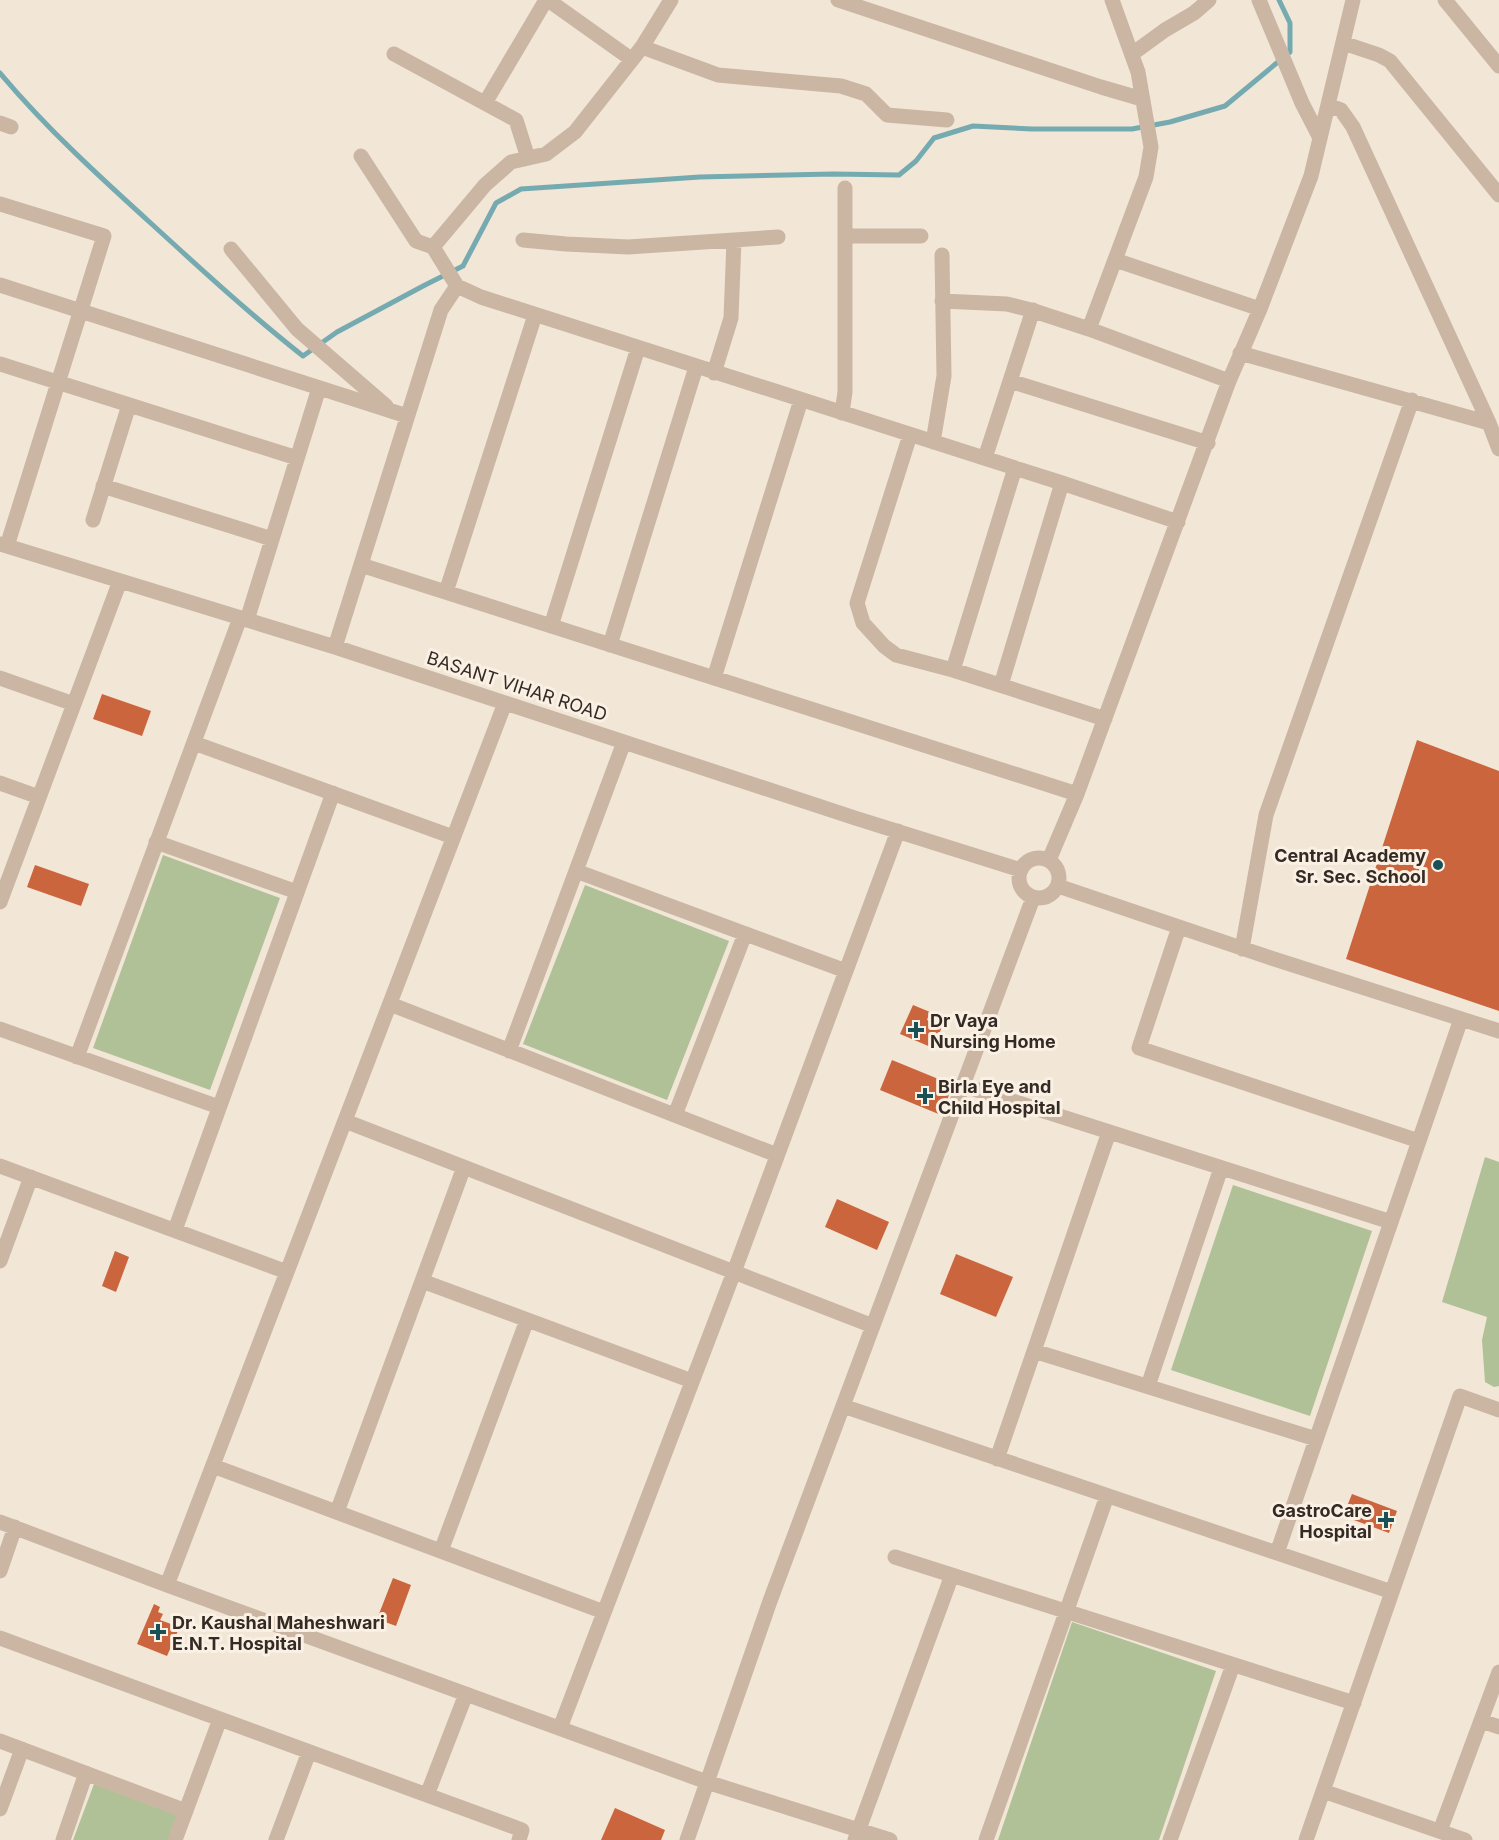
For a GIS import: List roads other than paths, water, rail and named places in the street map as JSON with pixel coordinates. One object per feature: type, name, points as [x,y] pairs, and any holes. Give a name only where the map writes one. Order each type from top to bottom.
[{"type":"street","points":[[485,103],[547,0],[636,53],[718,75],[840,86],[866,94],[887,115],[947,120]]},
{"type":"street","points":[[434,247],[485,185],[511,162],[546,154],[576,132],[636,53],[670,0]]},
{"type":"street","points":[[838,0],[1143,103]]},
{"type":"street","points":[[1089,329],[1146,177],[1151,147],[1138,72],[1112,0]]},
{"type":"street","points":[[1132,54],[1165,30],[1194,13],[1209,0]]},
{"type":"street","points":[[1259,0],[1266,12],[1274,38],[1302,103],[1320,138]]},
{"type":"street","points":[[1049,860],[1077,795],[1229,381],[1260,309],[1311,176],[1353,0]]},
{"type":"street","points":[[1445,0],[1499,66]]},
{"type":"street","points":[[1343,43],[1390,61],[1499,195]]},
{"type":"street","points":[[394,54],[516,120],[528,158]]},
{"type":"street","points":[[1328,105],[1341,110],[1353,127],[1499,449]]},
{"type":"street","points":[[361,156],[416,241],[434,247],[457,286],[481,297],[1178,522]]},
{"type":"street","points":[[842,413],[845,392],[845,188]]},
{"type":"street","points":[[0,204],[104,236],[4,545]]},
{"type":"street","points":[[846,236],[921,236]]},
{"type":"street","points":[[523,240],[628,247],[778,237]]},
{"type":"street","points":[[714,373],[731,318],[734,240]]},
{"type":"street","points":[[231,249],[297,329],[390,410]]},
{"type":"street","points":[[933,442],[944,376],[942,255]]},
{"type":"street","points":[[1116,260],[1260,309]]},
{"type":"street","points":[[0,285],[407,416]]},
{"type":"street","points":[[335,647],[441,310],[457,286]]},
{"type":"street","points":[[942,301],[1007,304],[1033,310],[1229,381]]},
{"type":"street","points":[[985,459],[1033,310]]},
{"type":"street","points":[[446,592],[535,315]]},
{"type":"street","points":[[551,626],[638,348]]},
{"type":"street","points":[[1240,353],[1488,423]]},
{"type":"street","points":[[0,364],[297,458]]},
{"type":"street","points":[[610,645],[696,367]]},
{"type":"street","points":[[1010,381],[1208,442]]},
{"type":"street","points":[[77,1057],[156,842],[243,619],[272,539],[320,388]]},
{"type":"street","points":[[714,678],[801,400]]},
{"type":"street","points":[[1242,949],[1266,815],[1412,400]]},
{"type":"street","points":[[93,520],[129,405]]},
{"type":"street","points":[[910,435],[857,603],[863,622],[884,646],[896,655],[953,670],[1105,718]]},
{"type":"street","points":[[953,670],[1015,468]]},
{"type":"street","points":[[1001,685],[1062,483]]},
{"type":"street","points":[[104,486],[272,539]]},
{"type":"street","name":"BASANT VIHAR ROAD","points":[[4,545],[335,647],[1021,870]]},
{"type":"street","points":[[361,565],[1077,795]]},
{"type":"street","points":[[0,902],[120,581]]},
{"type":"street","points":[[0,678],[74,704]]},
{"type":"street","points":[[167,1585],[505,703]]},
{"type":"street","points":[[509,1051],[624,742]]},
{"type":"street","points":[[194,743],[453,837]]},
{"type":"street","points":[[0,783],[39,797]]},
{"type":"street","points":[[175,1230],[333,793]]},
{"type":"street","points":[[560,1728],[734,1272],[898,831]]},
{"type":"street","points":[[156,842],[297,892]]},
{"type":"street","points":[[1032,859],[1049,860],[1058,870],[1060,878],[1058,886],[1049,896],[1033,898],[1024,892],[1020,885],[1021,870],[1032,859]]},
{"type":"street","points":[[576,872],[846,971]]},
{"type":"street","points":[[1058,886],[1242,949],[1499,1031]]},
{"type":"street","points":[[687,1840],[770,1601],[1033,898]]},
{"type":"street","points":[[1179,927],[1138,1048],[1419,1141]]},
{"type":"street","points":[[675,1115],[745,934]]},
{"type":"street","points":[[390,1004],[777,1155]]},
{"type":"street","points":[[1276,1553],[1461,1019]]},
{"type":"street","points":[[0,1029],[219,1107]]},
{"type":"street","points":[[963,1085],[1391,1222]]},
{"type":"street","points":[[345,1121],[873,1326]]},
{"type":"street","points":[[997,1459],[1109,1132]]},
{"type":"street","points":[[0,1166],[287,1272]]},
{"type":"street","points":[[337,1512],[464,1167]]},
{"type":"street","points":[[1148,1386],[1221,1168]]},
{"type":"street","points":[[0,1262],[31,1177]]},
{"type":"street","points":[[422,1281],[692,1381]]},
{"type":"street","points":[[441,1551],[527,1320]]},
{"type":"street","points":[[1034,1351],[1316,1439]]},
{"type":"street","points":[[1306,1840],[1460,1396],[1499,1410]]},
{"type":"street","points":[[843,1406],[1392,1592]]},
{"type":"street","points":[[213,1466],[604,1612]]},
{"type":"street","points":[[986,1840],[1107,1496]]},
{"type":"street","points":[[0,1522],[707,1782],[857,1835],[890,1840]]},
{"type":"street","points":[[0,1571],[15,1527]]},
{"type":"street","points":[[895,1557],[1354,1703]]},
{"type":"street","points":[[857,1835],[952,1575]]},
{"type":"street","points":[[0,1638],[522,1830],[519,1840]]},
{"type":"street","points":[[1170,1840],[1233,1665]]},
{"type":"street","points":[[1440,1831],[1499,1672]]},
{"type":"street","points":[[427,1796],[466,1694]]},
{"type":"street","points":[[175,1840],[220,1719]]},
{"type":"street","points":[[1481,1721],[1499,1727]]},
{"type":"street","points":[[0,1741],[186,1811]]},
{"type":"street","points":[[0,1809],[22,1749]]},
{"type":"street","points":[[276,1840],[309,1752]]},
{"type":"street","points":[[63,1840],[86,1773]]},
{"type":"street","points":[[1323,1791],[1465,1840]]},
{"type":"waterway","points":[[0,73],[36,114],[95,172],[228,293],[303,356],[337,332],[463,266],[496,203],[521,189],[700,177],[899,175],[916,161],[934,138],[973,126],[1032,129],[1132,129],[1170,122],[1225,106],[1290,52],[1290,23],[1279,0]]},
{"type":"place","name":"Central Academy Sr. Sec. School","points":[[1438,865]]},
{"type":"place","name":"Dr Vaya Nursing Home","points":[[916,1030]]},
{"type":"place","name":"Birla Eye and Child Hospital","points":[[925,1096]]},
{"type":"place","name":"GastroCare Hospital","points":[[1386,1520]]},
{"type":"place","name":"Dr. Kaushal Maheshwari E.N.T. Hospital","points":[[158,1632]]}]
